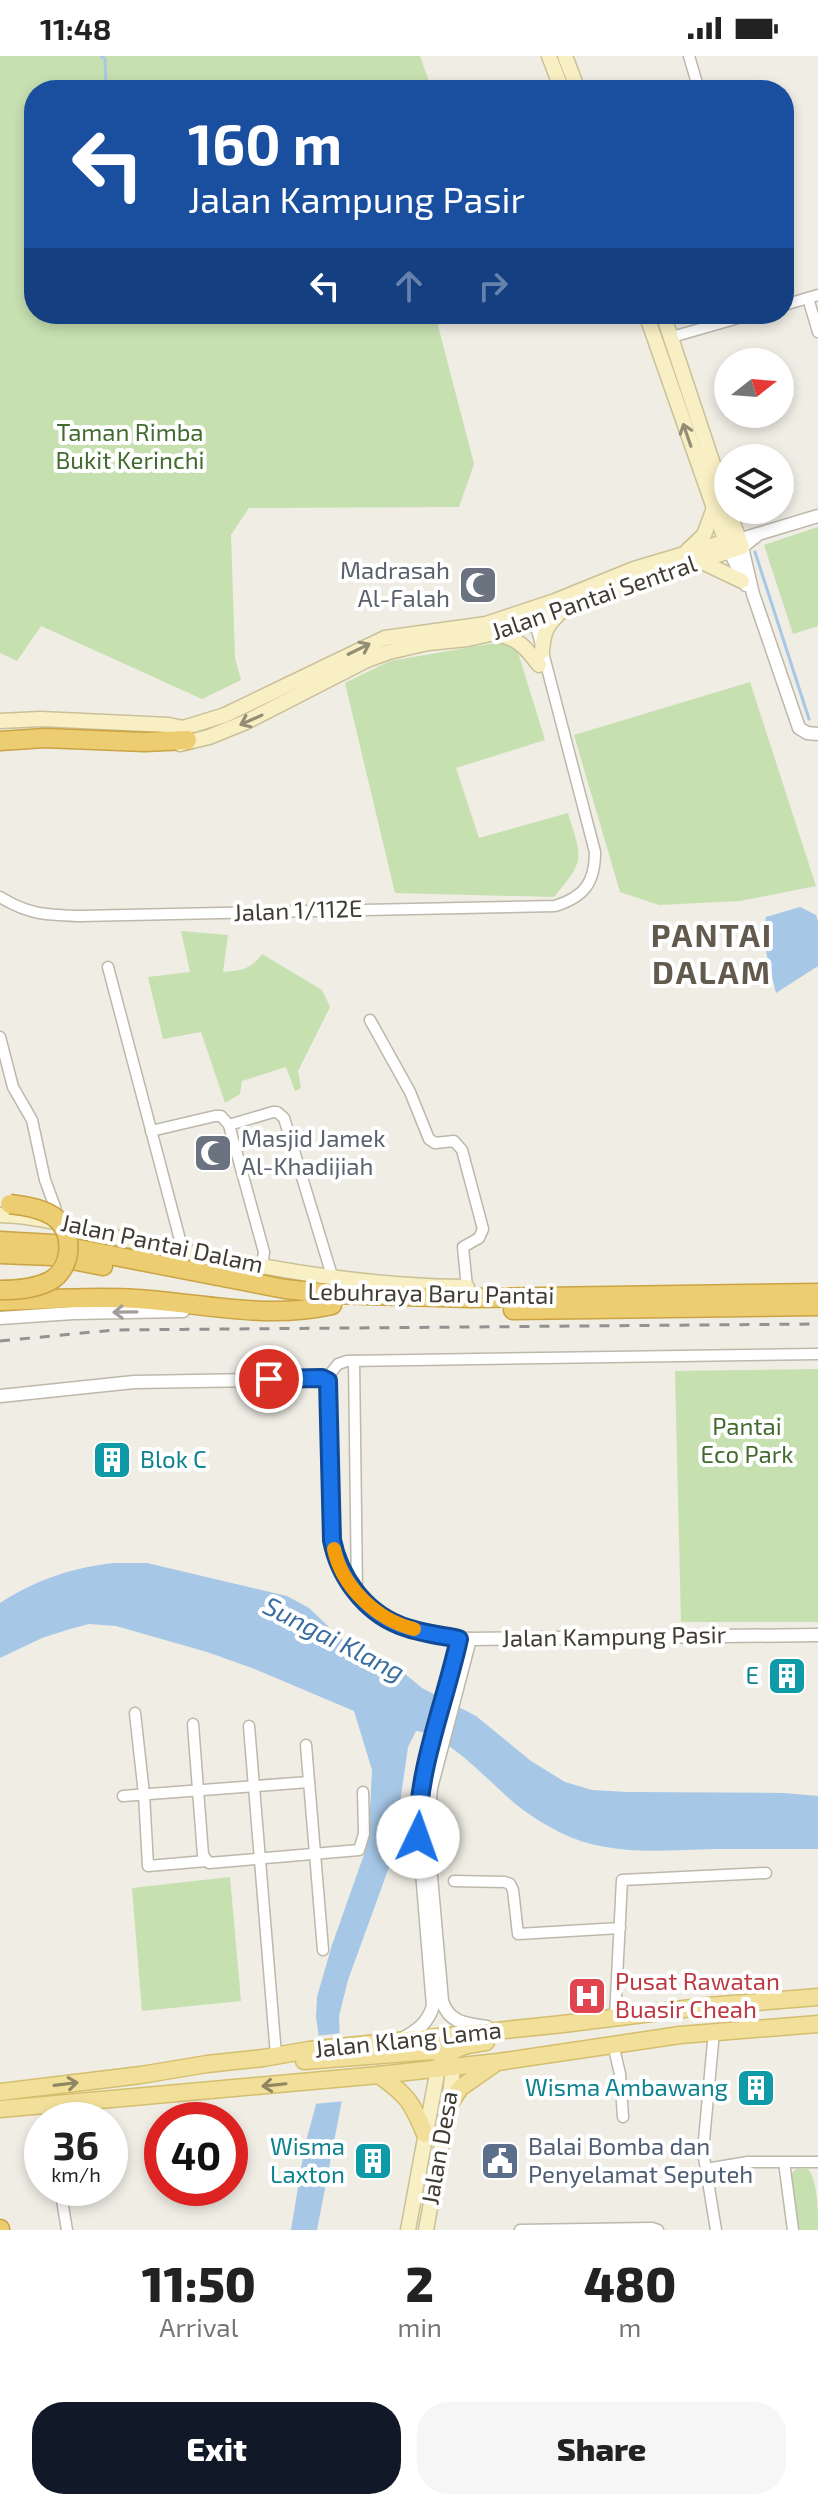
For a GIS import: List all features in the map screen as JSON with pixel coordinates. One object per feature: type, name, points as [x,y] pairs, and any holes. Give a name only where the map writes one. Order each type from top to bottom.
[{"type":"highway","points":[[0,730],[38,728],[185,734]]},
{"type":"highway","points":[[0,741],[44,738],[145,742],[185,734]]},
{"type":"highway","points":[[0,1203],[29,1206],[51,1214],[66,1231],[68,1243],[62,1270],[49,1281],[23,1289],[0,1290]]},
{"type":"highway","name":"Lebuhraya Baru Pantai","points":[[0,1241],[53,1244],[285,1289],[332,1294],[444,1298],[818,1293]]},
{"type":"highway","name":"Lebuhraya Baru Pantai","points":[[0,1254],[52,1256],[287,1301],[386,1309],[562,1311],[818,1306]]},
{"type":"highway","points":[[467,1287],[553,1291],[595,1297]]},
{"type":"highway","points":[[0,1301],[112,1298],[231,1310],[306,1311],[332,1305]]},
{"type":"main road","points":[[549,56],[558,80]]},
{"type":"main road","points":[[565,56],[574,80]]},
{"type":"main road","points":[[650,324],[714,486]]},
{"type":"main road","points":[[667,324],[714,479]]},
{"type":"main road","points":[[684,554],[714,521]]},
{"type":"main road","points":[[728,524],[734,545]]},
{"type":"main road","name":"Jalan Pantai Sentral","points":[[0,721],[41,719],[169,725],[185,734],[226,731],[300,697],[367,660],[387,645],[409,646],[491,635],[634,569],[684,554],[734,545]]},
{"type":"main road","name":"Jalan Pantai Sentral","points":[[0,748],[49,745],[172,747],[185,734],[293,682],[387,645],[564,610],[700,561],[734,545]]},
{"type":"main road","points":[[700,561],[742,581]]},
{"type":"main road","points":[[541,658],[546,628],[564,610]]},
{"type":"main road","points":[[491,635],[513,637],[541,658]]},
{"type":"main road","points":[[293,682],[300,697]]},
{"type":"main road","name":"Jalan Pantai Dalam","points":[[0,1215],[57,1220],[106,1236],[333,1279],[467,1287]]},
{"type":"main road","name":"Jalan Klang Lama","points":[[347,2052],[399,2040],[818,1997]]},
{"type":"main road","points":[[0,2092],[270,2056],[277,2063],[309,2055],[347,2052],[432,2051],[446,2063],[455,2048],[524,2036],[563,2024]]},
{"type":"main road","name":"Jalan Klang Lama","points":[[128,2103],[379,2075],[446,2063],[498,2062],[714,2031],[818,2024]]},
{"type":"main road","points":[[466,2045],[463,2054],[469,2057],[556,2045],[575,2051]]},
{"type":"main road","points":[[449,2105],[460,2088],[498,2062]]},
{"type":"main road","name":"Jalan Desa","points":[[426,2230],[449,2105],[446,2063]]},
{"type":"main road","name":"Jalan Desa","points":[[408,2230],[425,2134],[446,2063]]},
{"type":"main road","points":[[379,2075],[403,2092],[425,2134]]},
{"type":"main road","name":"Jalan Klang Lama","points":[[0,2109],[24,2111]]},
{"type":"street","points":[[689,56],[696,80]]},
{"type":"street","points":[[813,297],[818,332]]},
{"type":"street","points":[[672,337],[717,324]]},
{"type":"street","points":[[734,545],[818,516]]},
{"type":"street","points":[[734,545],[742,581],[753,594]]},
{"type":"street","points":[[734,545],[799,728],[818,734]]},
{"type":"street","points":[[529,617],[541,658]]},
{"type":"street","name":"Jalan 1/112E","points":[[0,897],[17,908],[36,914],[80,916],[555,906],[575,897],[591,881],[595,852],[561,730],[555,720],[541,658]]},
{"type":"street","points":[[0,908],[17,908]]},
{"type":"street","points":[[108,967],[183,1251]]},
{"type":"street","points":[[370,1020],[410,1092],[429,1139],[435,1143],[454,1141],[462,1150],[483,1229],[479,1238],[463,1247],[467,1287]]},
{"type":"street","points":[[0,1037],[13,1087],[32,1120],[57,1220]]},
{"type":"street","points":[[229,1125],[273,1112],[284,1118],[333,1279]]},
{"type":"street","points":[[151,1131],[215,1116],[221,1116],[229,1125],[264,1252],[262,1266]]},
{"type":"street","points":[[0,1318],[73,1313],[231,1310]]},
{"type":"street","points":[[0,1396],[121,1383],[326,1379],[338,1364],[354,1361],[818,1354]]},
{"type":"street","points":[[354,1361],[357,1591]]},
{"type":"street","name":"Jalan Kampung Pasir","points":[[326,1379],[332,1540],[341,1570],[378,1614],[401,1626],[465,1639],[818,1635]]},
{"type":"street","points":[[399,2040],[417,2030],[433,2006],[417,1811],[427,1786],[465,1639]]},
{"type":"street","points":[[135,1713],[148,1866],[359,1850],[364,1834],[363,1792]]},
{"type":"street","points":[[193,1724],[206,1861]]},
{"type":"street","points":[[249,1726],[260,1859],[270,2056]]},
{"type":"street","points":[[306,1745],[323,1950]]},
{"type":"street","points":[[123,1796],[309,1782]]},
{"type":"street","points":[[427,1786],[427,1831],[442,2001],[453,2019],[464,2024],[501,2030]]},
{"type":"street","points":[[615,2017],[622,1880],[766,1873]]},
{"type":"street","points":[[454,1881],[510,1884],[518,1934],[620,1928]]},
{"type":"street","points":[[714,2031],[703,2140],[716,2230]]},
{"type":"street","points":[[613,2044],[620,2074],[623,2117]]},
{"type":"street","points":[[706,2169],[748,2162],[818,2163]]},
{"type":"street","points":[[784,2162],[793,2230]]},
{"type":"street","points":[[63,2206],[67,2230]]},
{"type":"street","points":[[426,2230],[437,2230]]},
{"type":"street","points":[[520,2230],[658,2230]]},
{"type":"green space","name":"Taman Rimba Bukit Kerinchi","points":[[0,56],[420,56],[428,80],[24,80],[24,324],[438,324],[474,464],[459,507],[249,508],[231,535],[235,658],[241,680],[202,699],[41,626],[17,661],[0,653]]},
{"type":"green space","points":[[818,527],[818,626],[793,634],[764,545]]},
{"type":"green space","points":[[501,642],[517,649],[545,740],[456,768],[479,838],[568,813],[578,850],[576,866],[554,897],[395,893],[345,683],[390,661]]},
{"type":"green space","points":[[750,682],[816,886],[740,901],[659,905],[620,892],[574,735]]},
{"type":"green space","points":[[181,931],[228,935],[223,972],[246,968],[262,954],[322,990],[330,1007],[298,1071],[301,1088],[295,1091],[286,1067],[242,1081],[240,1094],[225,1103],[201,1032],[163,1039],[148,977],[190,972]]},
{"type":"green space","name":"Pantai Eco Park","points":[[818,1369],[818,1622],[681,1622],[675,1371]]},
{"type":"green space","points":[[230,1877],[241,2001],[142,2011],[132,1888]]},
{"type":"green space","points":[[796,2169],[808,2169],[814,2181],[818,2230],[799,2230],[791,2174]]},
{"type":"water","points":[[800,907],[816,915],[818,921],[818,966],[776,993],[762,935],[766,917]]},
{"type":"water","name":"Sungai Klang","points":[[115,1563],[147,1563],[287,1596],[309,1608],[348,1645],[399,1669],[422,1688],[476,1716],[531,1761],[565,1782],[592,1790],[628,1792],[818,1796],[818,1849],[655,1851],[616,1849],[578,1840],[553,1829],[513,1802],[454,1749],[428,1734],[416,1731],[408,1747],[392,1859],[348,1980],[339,2016],[342,2100],[317,2230],[291,2230],[305,2145],[318,2097],[321,2052],[316,2017],[317,1997],[367,1846],[372,1770],[354,1711],[207,1652],[116,1626],[89,1624],[42,1638],[0,1658],[0,1603],[55,1576]]},
{"type":"pier","points":[[343,2033],[348,2082],[346,2101],[313,2104],[317,2069],[315,2036]]},
{"type":"waterway","points":[[101,56],[105,59],[106,80]]},
{"type":"waterway","points":[[755,552],[809,719]]},
{"type":"railway","points":[[0,1341],[114,1330],[818,1324]]},
{"type":"slow traffic","points":[[334,1549],[347,1580],[378,1614],[414,1629]]},
{"type":"place","name":"Madrasah Al-Falah","points":[[478,585]]},
{"type":"place","name":"Masjid Jamek Al-Khadijiah","points":[[213,1153]]},
{"type":"place","name":"Blok C","points":[[112,1460]]},
{"type":"place","name":"E","points":[[787,1676]]},
{"type":"place","name":"Pusat Rawatan Buasir Cheah","points":[[587,1996]]},
{"type":"place","name":"Wisma Ambawang","points":[[756,2088]]},
{"type":"place","name":"Wisma Laxton","points":[[373,2161]]},
{"type":"place","name":"Balai Bomba dan Penyelamat Seputeh","points":[[500,2161]]},
{"type":"district","name":"PANTAI DALAM","points":[[712,954]]},
{"type":"route","points":[[269,1379],[322,1378],[328,1381],[332,1540],[335,1555],[347,1580],[378,1614],[390,1621],[459,1639],[422,1785],[417,1811],[418,1837]]}]
